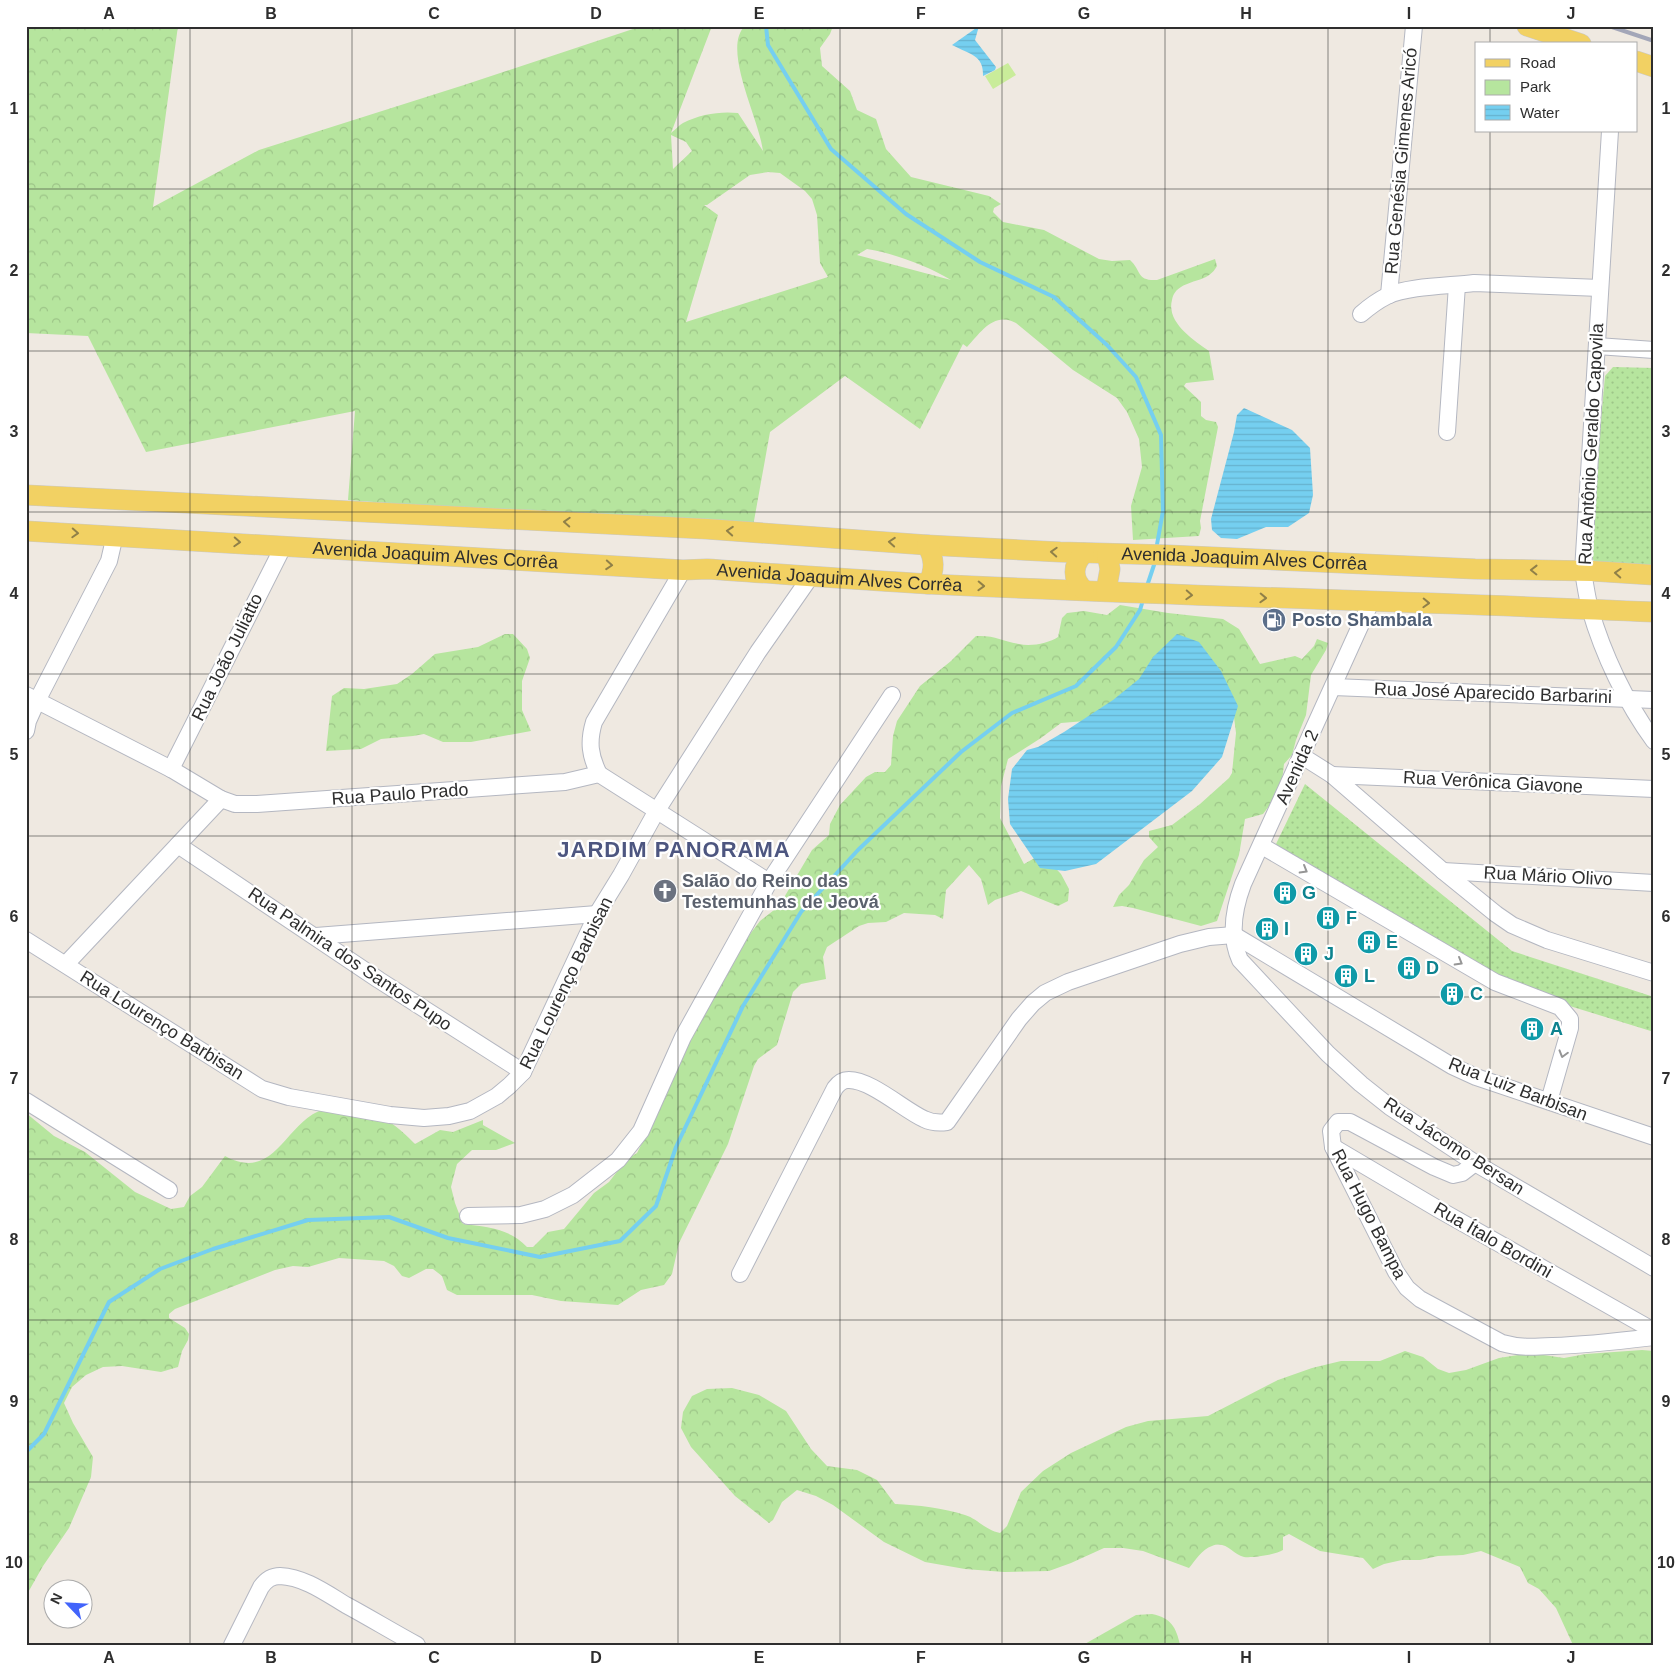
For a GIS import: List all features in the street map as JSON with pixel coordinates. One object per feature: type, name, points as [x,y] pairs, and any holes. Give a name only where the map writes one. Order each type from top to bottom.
[{"type":"main road","points":[[1528,26],[1575,42]]},
{"type":"main road","points":[[1638,62],[1654,67]]},
{"type":"main road","name":"Avenida Joaquim Alves Corrêa","points":[[26,495],[707,529],[927,545],[1084,553],[1654,575]]},
{"type":"main road","name":"Avenida Joaquim Alves Corrêa","points":[[26,531],[683,570],[707,569],[928,584],[1371,602],[1590,608],[1654,612]]},
{"type":"main road","points":[[927,545],[934,560],[932,577],[928,584]]},
{"type":"main road","points":[[1084,553],[1079,558],[1075,572],[1079,586],[1084,590]]},
{"type":"main road","points":[[1106,591],[1110,569],[1107,554]]},
{"type":"street","name":"Rua Genésia Gimenes Aricó","points":[[1388,296],[1414,26]]},
{"type":"street","name":"Rua Antônio Geraldo Capovila","points":[[1610,132],[1583,571],[1590,608],[1613,667],[1628,699],[1654,741]]},
{"type":"street","points":[[1361,314],[1370,306],[1388,296],[1410,290],[1474,283],[1600,288]]},
{"type":"street","points":[[1447,432],[1457,285]]},
{"type":"street","points":[[1597,346],[1654,350]]},
{"type":"street","points":[[26,731],[32,698],[109,561],[115,535]]},
{"type":"street","name":"Rua João Juliatto","points":[[171,769],[284,545]]},
{"type":"street","points":[[683,570],[594,722],[590,735],[592,760],[599,774],[656,812],[769,882]]},
{"type":"street","name":"Rua Lourenço Barbisan","points":[[26,940],[262,1089],[273,1093],[390,1115],[424,1118],[449,1116],[470,1111],[492,1099],[523,1072],[597,914],[656,812],[758,652],[811,576]]},
{"type":"street","name":"Avenida 2","points":[[1234,935],[1236,902],[1371,602]]},
{"type":"street","name":"Rua José Aparecido Barbarini","points":[[1333,687],[1654,700]]},
{"type":"street","points":[[468,1216],[521,1215],[544,1209],[573,1195],[618,1160],[641,1131],[683,1038],[769,882],[892,695]]},
{"type":"street","name":"Rua Paulo Prado","points":[[32,698],[235,804],[566,782],[599,774]]},
{"type":"street","points":[[1302,756],[1332,775],[1443,870],[1512,925],[1528,933],[1654,973]]},
{"type":"street","name":"Rua Verônica Giavone","points":[[1332,775],[1654,790]]},
{"type":"street","points":[[66,964],[221,798]]},
{"type":"street","name":"Rua Palmira dos Santos Pupo","points":[[178,845],[387,985],[523,1072]]},
{"type":"street","points":[[1262,846],[1495,982],[1560,1007],[1570,1019],[1570,1028],[1548,1101]]},
{"type":"street","name":"Rua Mário Olivo","points":[[1443,870],[1654,883]]},
{"type":"street","points":[[316,936],[597,914]]},
{"type":"street","points":[[740,1274],[839,1083],[848,1080],[862,1083],[924,1119],[938,1123],[947,1122],[1019,1019],[1045,993],[1068,982],[1180,944],[1209,937],[1234,935]]},
{"type":"street","name":"Rua Luiz Barbisan","points":[[1234,935],[1452,1066],[1476,1077],[1654,1137]]},
{"type":"street","name":"Rua Jácomo Bersan","points":[[1234,935],[1236,950],[1240,960],[1328,1054],[1390,1107],[1475,1163],[1654,1268]]},
{"type":"street","name":"Rua Jácomo Bersan","points":[[1275,998],[1268,984],[1267,976],[1270,966],[1277,960]]},
{"type":"street","points":[[26,1101],[169,1190]]},
{"type":"street","name":"Rua Hugo Bampa","points":[[1475,1163],[1462,1174],[1454,1175],[1434,1167],[1350,1122],[1338,1122],[1331,1130],[1334,1147],[1396,1272],[1407,1288],[1420,1299],[1511,1346],[1584,1345],[1654,1337]]},
{"type":"street","name":"Rua Ítalo Bordini","points":[[1334,1147],[1438,1209],[1654,1331]]},
{"type":"street","points":[[232,1645],[266,1580],[273,1576],[281,1576],[304,1582],[417,1645]]},
{"type":"green space","points":[[26,26],[178,26],[153,207],[259,150],[642,26],[712,26],[671,133],[682,124],[696,117],[725,112],[738,113],[763,151],[739,67],[737,51],[739,36],[745,26],[833,26],[820,48],[822,66],[850,91],[857,110],[876,119],[886,149],[911,177],[989,196],[1001,204],[994,208],[993,212],[1003,222],[1044,230],[1099,259],[1112,261],[1130,260],[1142,277],[1146,279],[1157,280],[1215,259],[1217,266],[1214,271],[1201,279],[1186,284],[1176,291],[1172,298],[1171,308],[1173,316],[1182,330],[1209,351],[1214,380],[1186,383],[1184,386],[1201,402],[1201,416],[1206,420],[1216,422],[1218,427],[1200,521],[1199,536],[1133,540],[1131,506],[1142,467],[1139,439],[1127,412],[1117,398],[1073,370],[1016,323],[1008,320],[995,321],[983,330],[967,347],[963,344],[920,429],[845,376],[770,432],[752,532],[348,500],[355,411],[146,452],[88,336],[26,333]],"holes":[[[671,135],[686,142],[692,151],[673,169]],[[768,172],[780,173],[805,191],[812,199],[817,215],[820,263],[828,277],[686,322],[718,215],[704,205],[707,205],[750,175]],[[867,249],[888,254],[921,265],[951,280],[857,255]]]},
{"type":"green space","points":[[1008,63],[1016,75],[993,89],[985,76]]},
{"type":"green space","points":[[1613,367],[1654,368],[1654,565],[1595,563],[1589,552],[1605,376]]},
{"type":"green space","points":[[1120,605],[1223,619],[1239,629],[1260,664],[1295,656],[1302,659],[1314,646],[1317,639],[1328,643],[1326,650],[1311,675],[1306,715],[1292,755],[1284,764],[1281,790],[1263,814],[1245,819],[1239,855],[1217,921],[1201,926],[1133,908],[1113,907],[1119,895],[1129,885],[1144,860],[1158,847],[1149,837],[1149,831],[1172,825],[1200,804],[1229,778],[1232,773],[1236,733],[1233,709],[1061,723],[1008,759],[1001,786],[1000,818],[1024,864],[1042,854],[1061,874],[1069,889],[1068,901],[1058,906],[1021,891],[995,900],[988,905],[981,879],[969,865],[946,890],[943,919],[935,915],[904,913],[886,922],[868,923],[859,926],[827,947],[823,957],[826,979],[801,984],[793,992],[777,1045],[758,1059],[754,1066],[728,1144],[679,1243],[672,1274],[664,1285],[641,1290],[618,1305],[561,1301],[532,1295],[457,1295],[447,1290],[442,1276],[433,1269],[426,1269],[409,1278],[402,1276],[394,1266],[384,1261],[339,1258],[308,1267],[293,1266],[275,1270],[175,1309],[169,1314],[169,1318],[185,1328],[189,1334],[178,1367],[161,1372],[122,1366],[103,1367],[86,1375],[72,1387],[64,1403],[73,1423],[93,1457],[91,1477],[69,1528],[43,1566],[26,1596],[26,1113],[54,1136],[85,1152],[135,1192],[171,1209],[184,1207],[190,1196],[202,1187],[225,1156],[243,1163],[258,1162],[270,1155],[281,1145],[302,1122],[315,1113],[330,1108],[341,1109],[389,1122],[415,1144],[440,1130],[453,1132],[483,1120],[483,1125],[515,1143],[496,1150],[472,1150],[457,1164],[451,1187],[463,1224],[505,1232],[527,1247],[533,1247],[548,1232],[564,1229],[594,1193],[609,1182],[626,1160],[637,1153],[666,1096],[685,1044],[744,942],[760,921],[779,906],[812,850],[829,835],[830,824],[840,805],[866,777],[875,772],[885,772],[891,765],[893,736],[897,721],[920,686],[951,661],[976,636],[993,637],[1024,645],[1040,644],[1058,637],[1062,618],[1067,613],[1084,611],[1107,615]]},
{"type":"green space","points":[[505,634],[513,634],[527,649],[530,658],[522,681],[522,710],[531,731],[471,742],[443,742],[424,734],[381,739],[361,749],[326,751],[332,696],[344,688],[364,689],[397,684],[435,654],[478,647]]},
{"type":"green space","points":[[1305,784],[1512,951],[1654,997],[1654,1032],[1534,995],[1287,856],[1276,844]]},
{"type":"green space","points":[[1642,1350],[1654,1351],[1654,1645],[1573,1645],[1556,1608],[1539,1589],[1528,1583],[1520,1567],[1481,1551],[1420,1560],[1402,1560],[1384,1564],[1373,1569],[1363,1558],[1320,1551],[1289,1534],[1283,1537],[1283,1550],[1275,1553],[1258,1557],[1244,1557],[1225,1546],[1217,1545],[1205,1550],[1189,1568],[1143,1551],[1123,1548],[1104,1548],[1049,1571],[1004,1572],[965,1569],[925,1562],[884,1542],[833,1505],[816,1496],[797,1490],[782,1502],[773,1520],[769,1523],[735,1496],[691,1447],[681,1428],[683,1412],[692,1396],[707,1389],[732,1388],[759,1395],[786,1411],[811,1449],[827,1466],[857,1470],[877,1480],[895,1504],[930,1507],[957,1513],[970,1517],[1000,1533],[1007,1526],[1021,1492],[1043,1471],[1071,1453],[1126,1427],[1148,1421],[1208,1416],[1278,1380],[1312,1368],[1341,1361],[1380,1361],[1405,1351],[1423,1357],[1438,1369],[1449,1373],[1466,1370],[1499,1358],[1530,1353],[1564,1358],[1586,1354]]},
{"type":"green space","points":[[1152,1614],[1164,1618],[1172,1624],[1180,1645],[1083,1645],[1136,1615]]},
{"type":"water","points":[[979,26],[975,40],[996,67],[995,70],[983,76],[983,69],[978,59],[952,45]]},
{"type":"water","points":[[1244,408],[1292,430],[1310,448],[1313,495],[1309,513],[1288,527],[1266,527],[1237,539],[1221,538],[1212,530],[1211,519],[1237,415]]},
{"type":"water","points":[[1177,634],[1199,642],[1221,671],[1238,706],[1222,757],[1192,791],[1096,864],[1065,871],[1040,868],[1010,824],[1008,799],[1012,769],[1027,750],[1038,747],[1064,732],[1113,700],[1139,679],[1153,657]]},
{"type":"waterway","points":[[766,26],[768,45],[831,149],[906,214],[980,262],[1054,297],[1107,345],[1136,377],[1161,435],[1163,511],[1156,550]]},
{"type":"waterway","points":[[1147,586],[1155,562]]},
{"type":"waterway","points":[[26,1452],[44,1434],[109,1302],[160,1269],[213,1249],[308,1220],[389,1217],[448,1238],[540,1257],[620,1241],[656,1206],[676,1147],[743,1006],[801,912],[858,850],[961,752],[1012,713],[1076,686],[1116,647],[1140,610],[1143,600]]},
{"type":"railway","points":[[1609,26],[1654,41]]},
{"type":"place","name":"Posto Shambala","points":[[1274,620]]},
{"type":"place","name":"Salão do Reino das Testemunhas de Jeová","points":[[665,891]]},
{"type":"place","name":"G","points":[[1285,893]]},
{"type":"place","name":"F","points":[[1328,918]]},
{"type":"place","name":"I","points":[[1267,929]]},
{"type":"place","name":"E","points":[[1369,942]]},
{"type":"place","name":"J","points":[[1306,954]]},
{"type":"place","name":"D","points":[[1409,968]]},
{"type":"place","name":"L","points":[[1346,976]]},
{"type":"place","name":"C","points":[[1452,994]]},
{"type":"place","name":"A","points":[[1532,1029]]},
{"type":"district","name":"JARDIM PANORAMA","points":[[674,849]]}]
